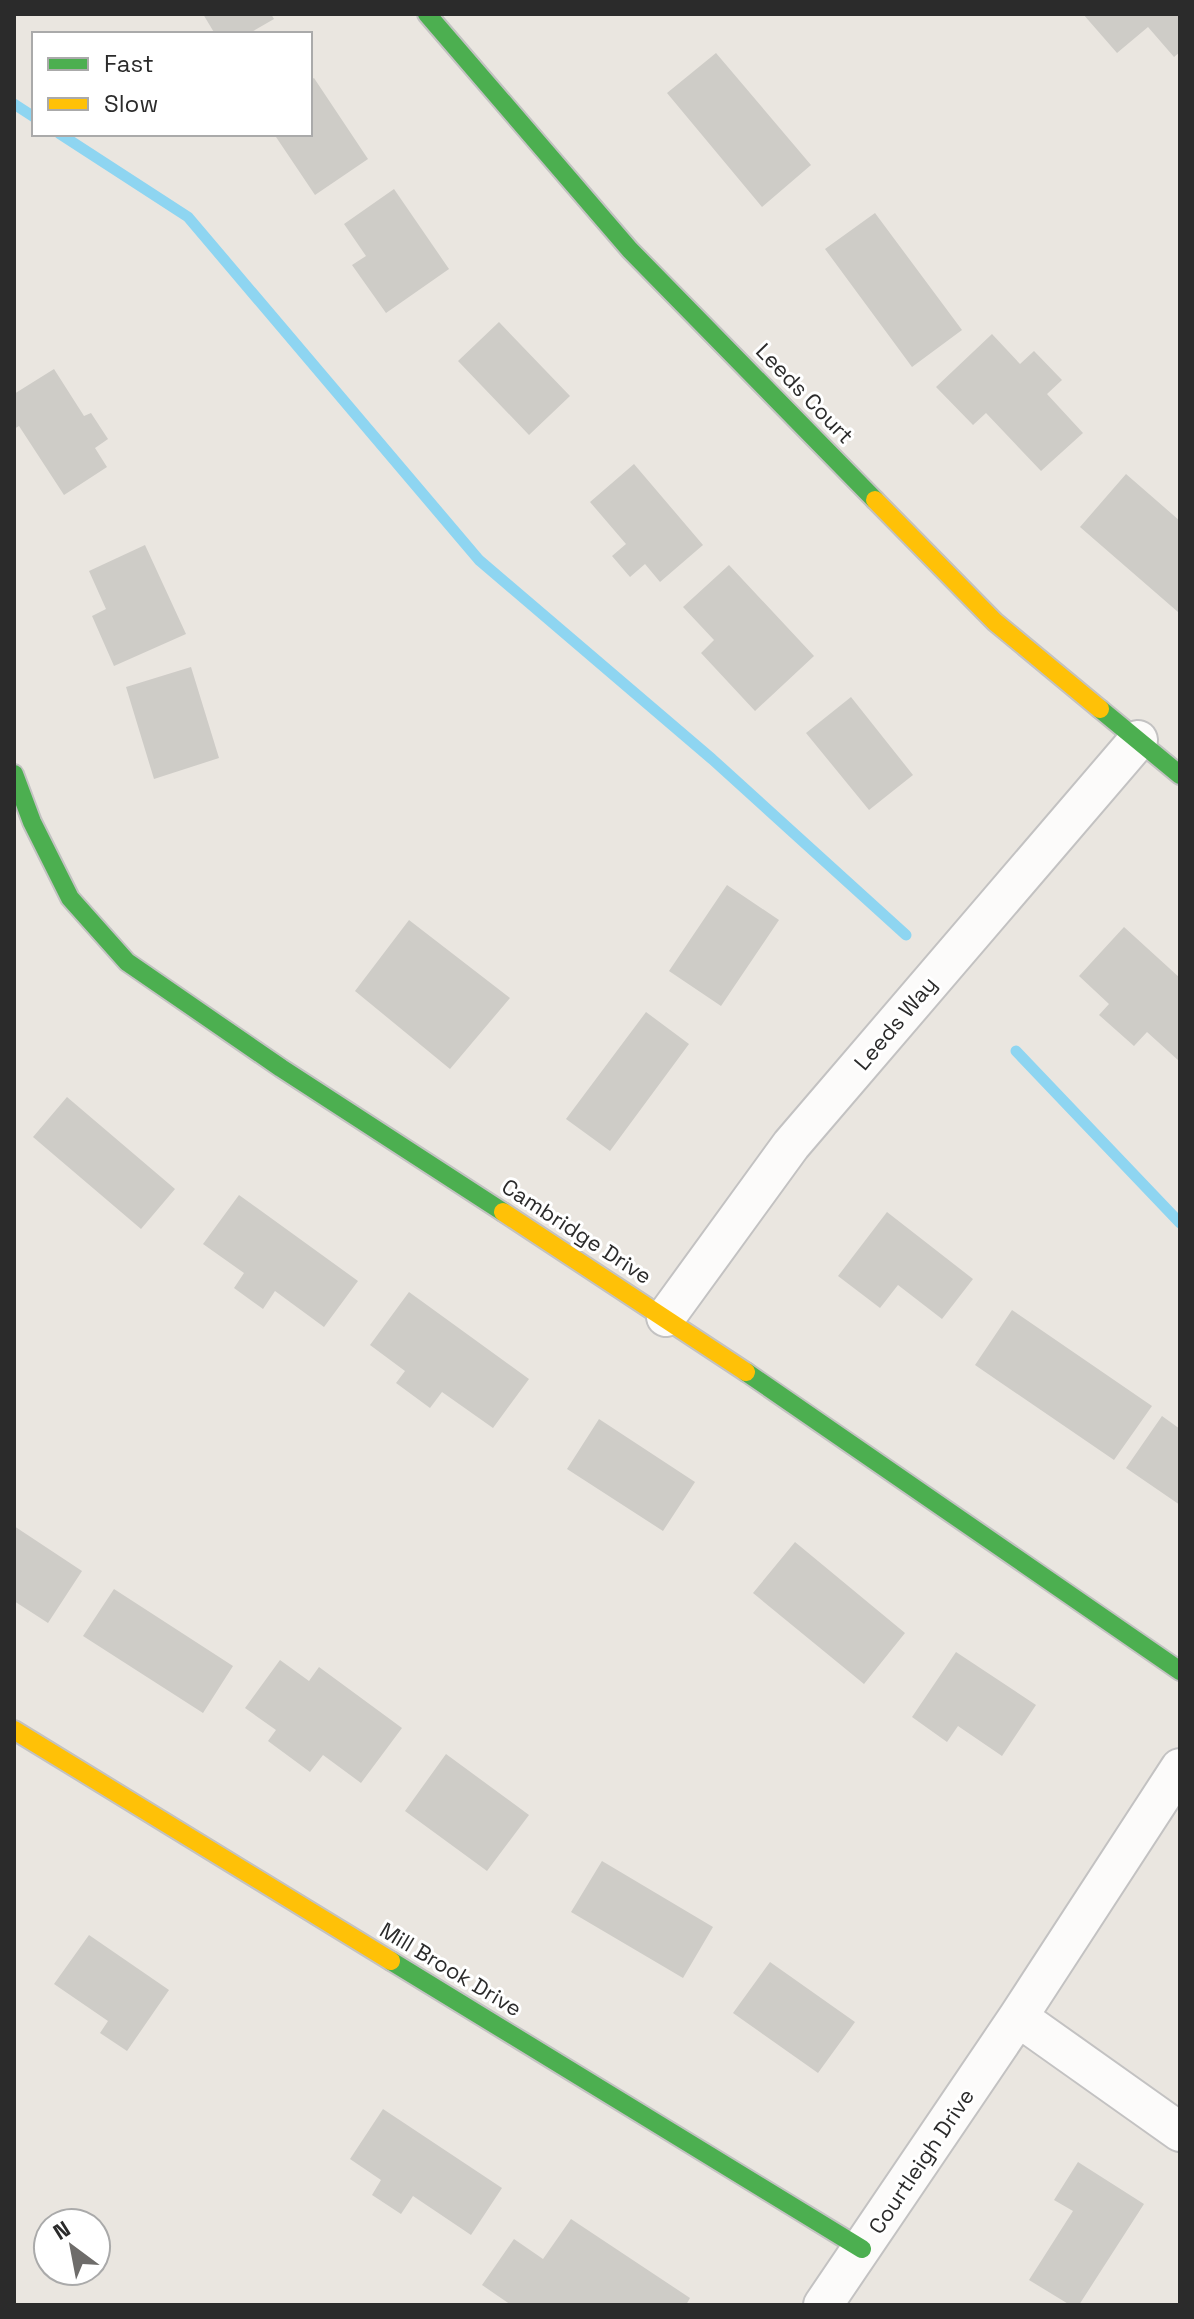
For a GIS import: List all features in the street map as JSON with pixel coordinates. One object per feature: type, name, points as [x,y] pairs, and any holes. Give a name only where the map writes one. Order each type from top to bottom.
[{"type":"street","name":"Leeds Court","points":[[427,14],[630,250],[995,622],[1180,775]]},
{"type":"street","name":"Leeds Way","points":[[666,1317],[791,1145],[1138,740]]},
{"type":"street","name":"Cambridge Drive","points":[[14,774],[32,822],[70,898],[127,962],[281,1068],[666,1317],[1180,1671]]},
{"type":"street","name":"Mill Brook Drive","points":[[14,1730],[862,2249]]},
{"type":"street","name":"Courtleigh Drive","points":[[823,2305],[1018,2017],[1180,1768]]},
{"type":"street","points":[[1018,2017],[1180,2132]]},
{"type":"building","points":[[203,14],[271,14],[274,19],[251,32],[214,32]]},
{"type":"building","points":[[1083,14],[1180,14],[1180,52],[1174,57],[1148,27],[1117,53]]},
{"type":"building","points":[[716,53],[811,165],[762,207],[667,93]]},
{"type":"building","points":[[312,79],[368,159],[315,195],[275,136],[312,136]]},
{"type":"building","points":[[394,189],[449,269],[386,313],[352,265],[366,256],[344,224]]},
{"type":"building","points":[[875,213],[962,330],[912,367],[825,249]]},
{"type":"building","points":[[499,322],[570,396],[529,435],[458,361]]},
{"type":"building","points":[[992,334],[1020,364],[1034,351],[1062,380],[1047,394],[1083,433],[1041,471],[986,413],[973,425],[936,387]]},
{"type":"building","points":[[54,369],[84,416],[91,413],[108,439],[95,448],[107,467],[64,495],[19,426],[14,429],[14,394]]},
{"type":"building","points":[[634,464],[703,545],[660,582],[645,564],[630,577],[612,556],[626,544],[590,502]]},
{"type":"building","points":[[1126,474],[1180,521],[1178,612],[1080,527]]},
{"type":"building","points":[[145,545],[186,634],[114,666],[92,616],[106,609],[89,571]]},
{"type":"building","points":[[729,565],[814,656],[755,711],[701,653],[714,640],[683,607]]},
{"type":"building","points":[[191,667],[219,758],[154,779],[126,687]]},
{"type":"building","points":[[851,697],[913,775],[869,810],[806,733]]},
{"type":"building","points":[[727,885],[779,920],[721,1006],[669,971]]},
{"type":"building","points":[[409,920],[510,998],[450,1069],[355,991]]},
{"type":"building","points":[[1124,927],[1180,978],[1179,1061],[1147,1032],[1134,1046],[1099,1015],[1109,1004],[1079,976]]},
{"type":"building","points":[[646,1012],[689,1044],[610,1151],[566,1119]]},
{"type":"building","points":[[67,1097],[175,1189],[141,1229],[33,1137]]},
{"type":"building","points":[[239,1195],[358,1281],[324,1327],[275,1291],[263,1309],[234,1288],[244,1273],[203,1244]]},
{"type":"building","points":[[887,1212],[973,1279],[942,1319],[898,1285],[880,1308],[838,1276]]},
{"type":"building","points":[[409,1292],[529,1379],[493,1428],[442,1392],[430,1408],[396,1383],[405,1371],[370,1345]]},
{"type":"building","points":[[1012,1310],[1152,1406],[1114,1460],[975,1365]]},
{"type":"building","points":[[1162,1416],[1180,1429],[1180,1505],[1126,1468]]},
{"type":"building","points":[[599,1419],[695,1482],[663,1531],[567,1469]]},
{"type":"building","points":[[14,1526],[82,1571],[48,1623],[14,1601]]},
{"type":"building","points":[[795,1542],[905,1633],[864,1684],[753,1593]]},
{"type":"building","points":[[114,1589],[233,1666],[203,1713],[83,1636]]},
{"type":"building","points":[[956,1652],[1036,1705],[1002,1756],[958,1726],[947,1742],[912,1717]]},
{"type":"building","points":[[280,1660],[309,1681],[319,1667],[402,1728],[361,1783],[323,1755],[310,1772],[268,1741],[276,1730],[245,1708]]},
{"type":"building","points":[[446,1754],[529,1815],[487,1871],[405,1811]]},
{"type":"building","points":[[602,1861],[713,1927],[683,1978],[571,1912]]},
{"type":"building","points":[[89,1935],[169,1990],[127,2051],[100,2033],[108,2021],[54,1984]]},
{"type":"building","points":[[770,1962],[855,2022],[818,2073],[733,2013]]},
{"type":"building","points":[[383,2109],[502,2188],[471,2235],[413,2196],[401,2214],[372,2195],[381,2180],[350,2159]]},
{"type":"building","points":[[1078,2162],[1144,2204],[1079,2305],[1070,2305],[1029,2280],[1073,2211],[1054,2200]]},
{"type":"building","points":[[571,2219],[690,2298],[686,2305],[511,2305],[482,2285],[514,2239],[543,2259]]},
{"type":"waterway","points":[[14,104],[32,116]]},
{"type":"waterway","points":[[63,136],[188,217],[479,560],[712,759],[906,935]]},
{"type":"waterway","points":[[1016,1051],[1180,1223]]},
{"type":"traffic: fast","points":[[427,14],[630,250],[875,500]]},
{"type":"traffic: fast","points":[[1100,709],[1180,775]]},
{"type":"traffic: fast","points":[[14,774],[32,822],[70,898],[127,962],[281,1068],[503,1212]]},
{"type":"traffic: fast","points":[[746,1372],[1180,1671]]},
{"type":"traffic: fast","points":[[391,1961],[862,2249]]},
{"type":"traffic: slow","points":[[875,500],[995,622],[1100,709]]},
{"type":"traffic: slow","points":[[503,1212],[746,1372]]},
{"type":"traffic: slow","points":[[14,1730],[391,1961]]}]
